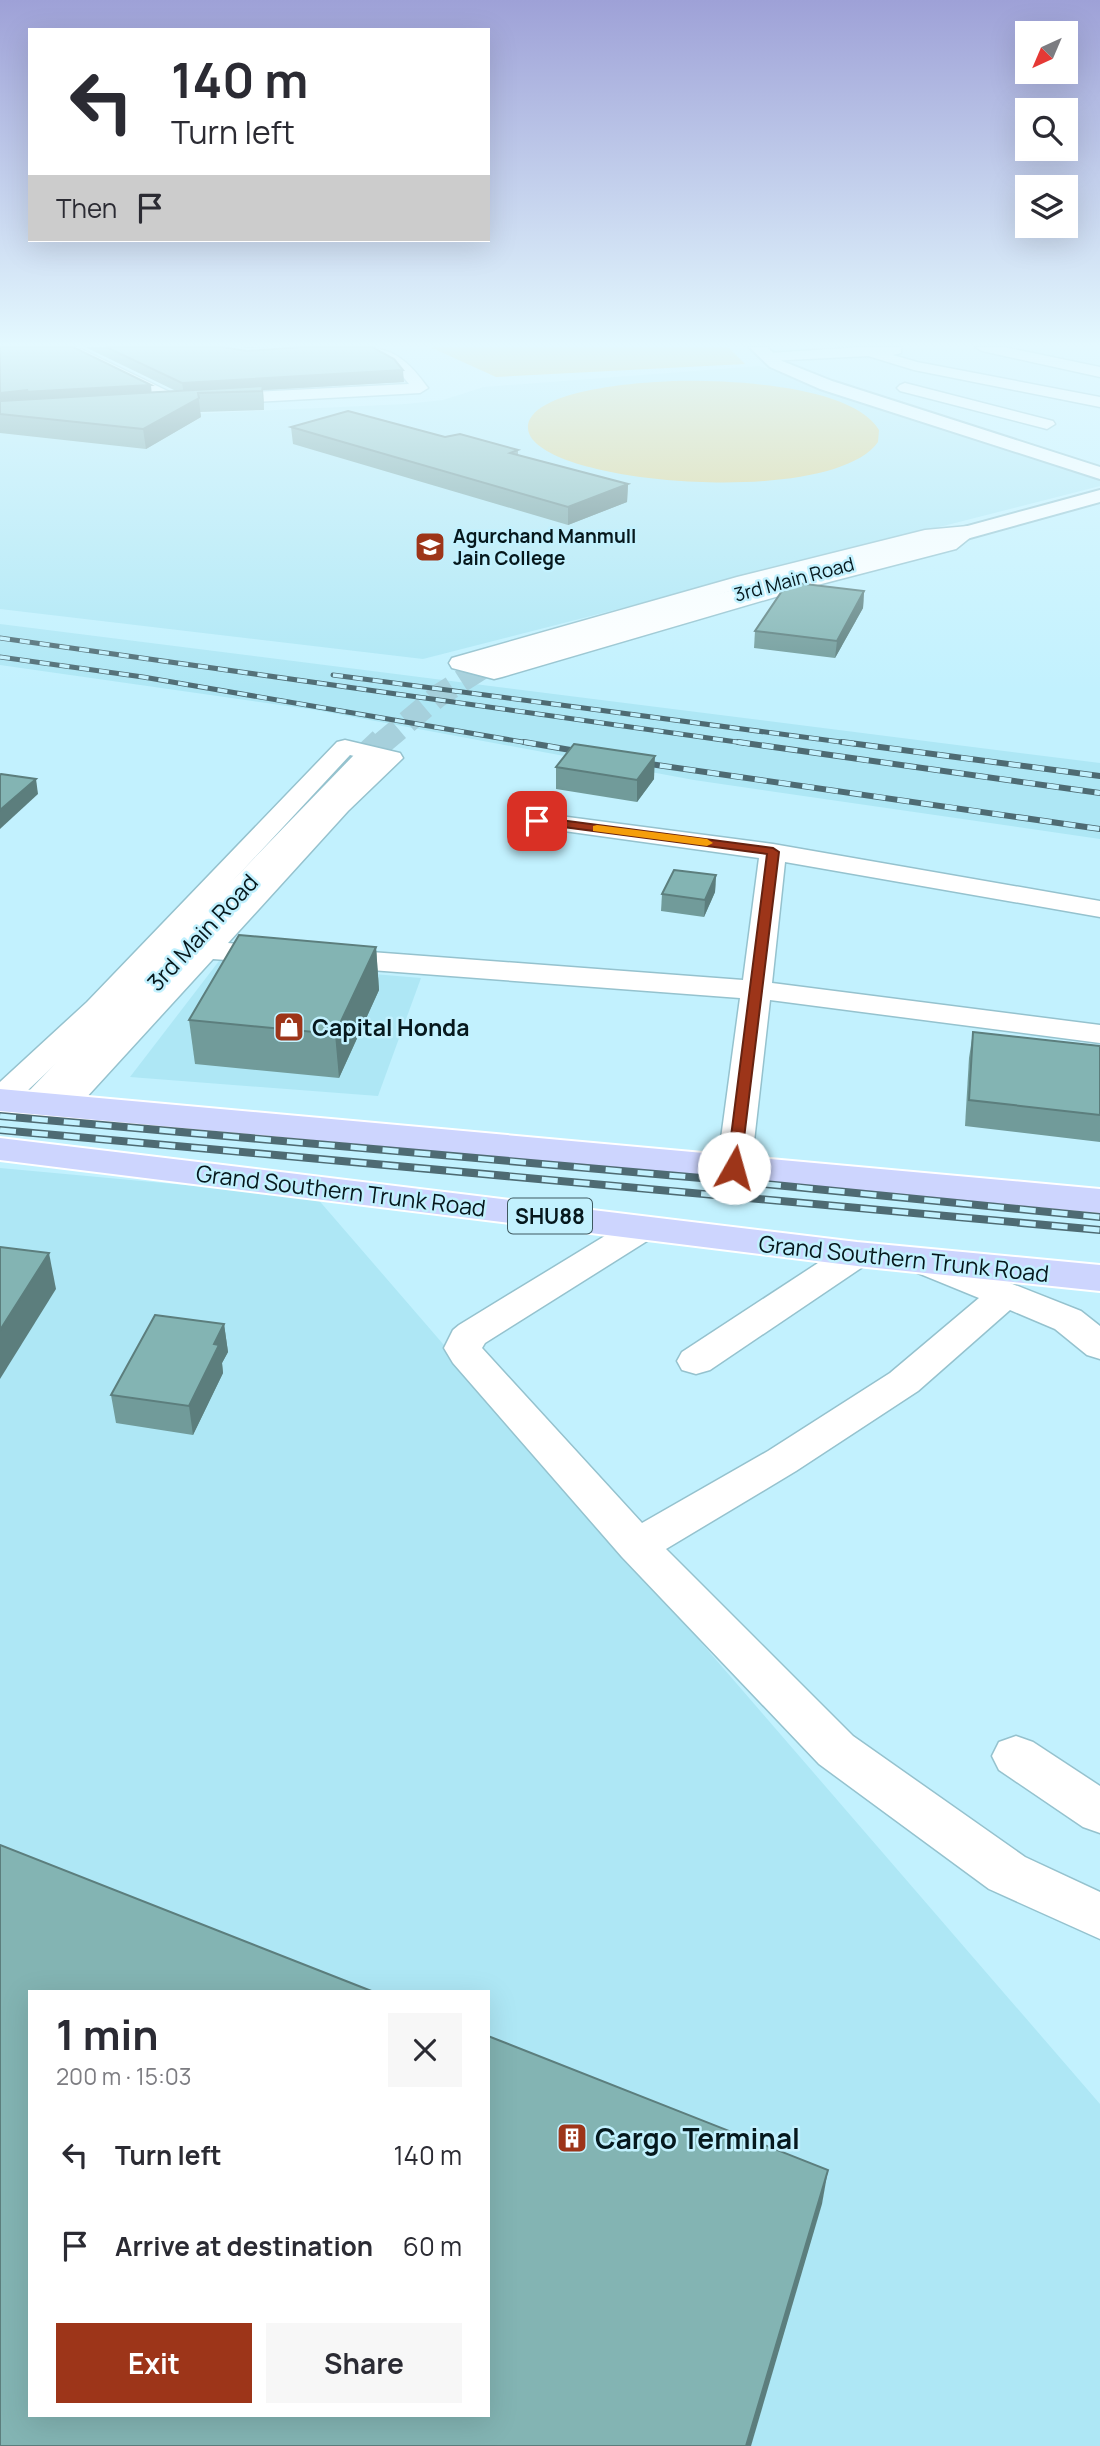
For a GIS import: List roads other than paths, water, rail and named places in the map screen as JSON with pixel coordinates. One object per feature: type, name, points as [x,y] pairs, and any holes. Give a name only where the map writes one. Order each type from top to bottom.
[{"type":"main road","points":[[0,1100],[1100,1201]]},
{"type":"main road","name":"Grand Southern Trunk Road","points":[[0,1149],[857,1254],[1100,1278]]},
{"type":"street","points":[[1065,461],[1100,473]]},
{"type":"street","name":"3rd Main Road","points":[[488,664],[1100,496]]},
{"type":"street","points":[[968,532],[950,545],[799,584],[494,672],[460,663],[756,578],[925,536],[968,532]]},
{"type":"street","points":[[0,1100],[107,999],[345,747],[391,758],[340,806],[206,950],[51,1103]]},
{"type":"street","name":"3rd Main Road","points":[[51,1103],[363,761]]},
{"type":"street","points":[[537,821],[773,852],[1100,909]]},
{"type":"street","points":[[734,1168],[773,852]]},
{"type":"street","points":[[206,950],[757,990],[1100,1034]]},
{"type":"street","points":[[643,1228],[472,1334],[466,1339],[463,1348],[637,1546],[836,1750],[1007,1873],[1100,1916]]},
{"type":"street","points":[[696,1361],[857,1254]]},
{"type":"street","points":[[916,1259],[1068,1320],[1100,1346]]},
{"type":"street","points":[[637,1546],[782,1461],[904,1382],[1004,1296]]},
{"type":"street","points":[[1016,1756],[1100,1812]]},
{"type":"tunnel","points":[[381,744],[438,696],[488,664]]},
{"type":"tunnel","points":[[363,761],[383,742]]},
{"type":"railway","points":[[0,638],[751,744]]},
{"type":"railway","points":[[0,657],[143,677],[534,744]]},
{"type":"railway","points":[[333,675],[856,744]]},
{"type":"railway","points":[[524,742],[588,753]]},
{"type":"railway","points":[[738,742],[1100,793]]},
{"type":"railway","points":[[842,742],[1100,776]]},
{"type":"railway","points":[[636,762],[1100,829]]},
{"type":"railway","points":[[0,1116],[735,1181],[1100,1217]]},
{"type":"railway","points":[[0,1130],[1100,1230]]},
{"type":"place","name":"Agurchand Manmull Jain College","points":[[430,547]]},
{"type":"place","name":"Capital Honda","points":[[289,1027]]},
{"type":"place","name":"Cargo Terminal","points":[[572,2138]]}]
